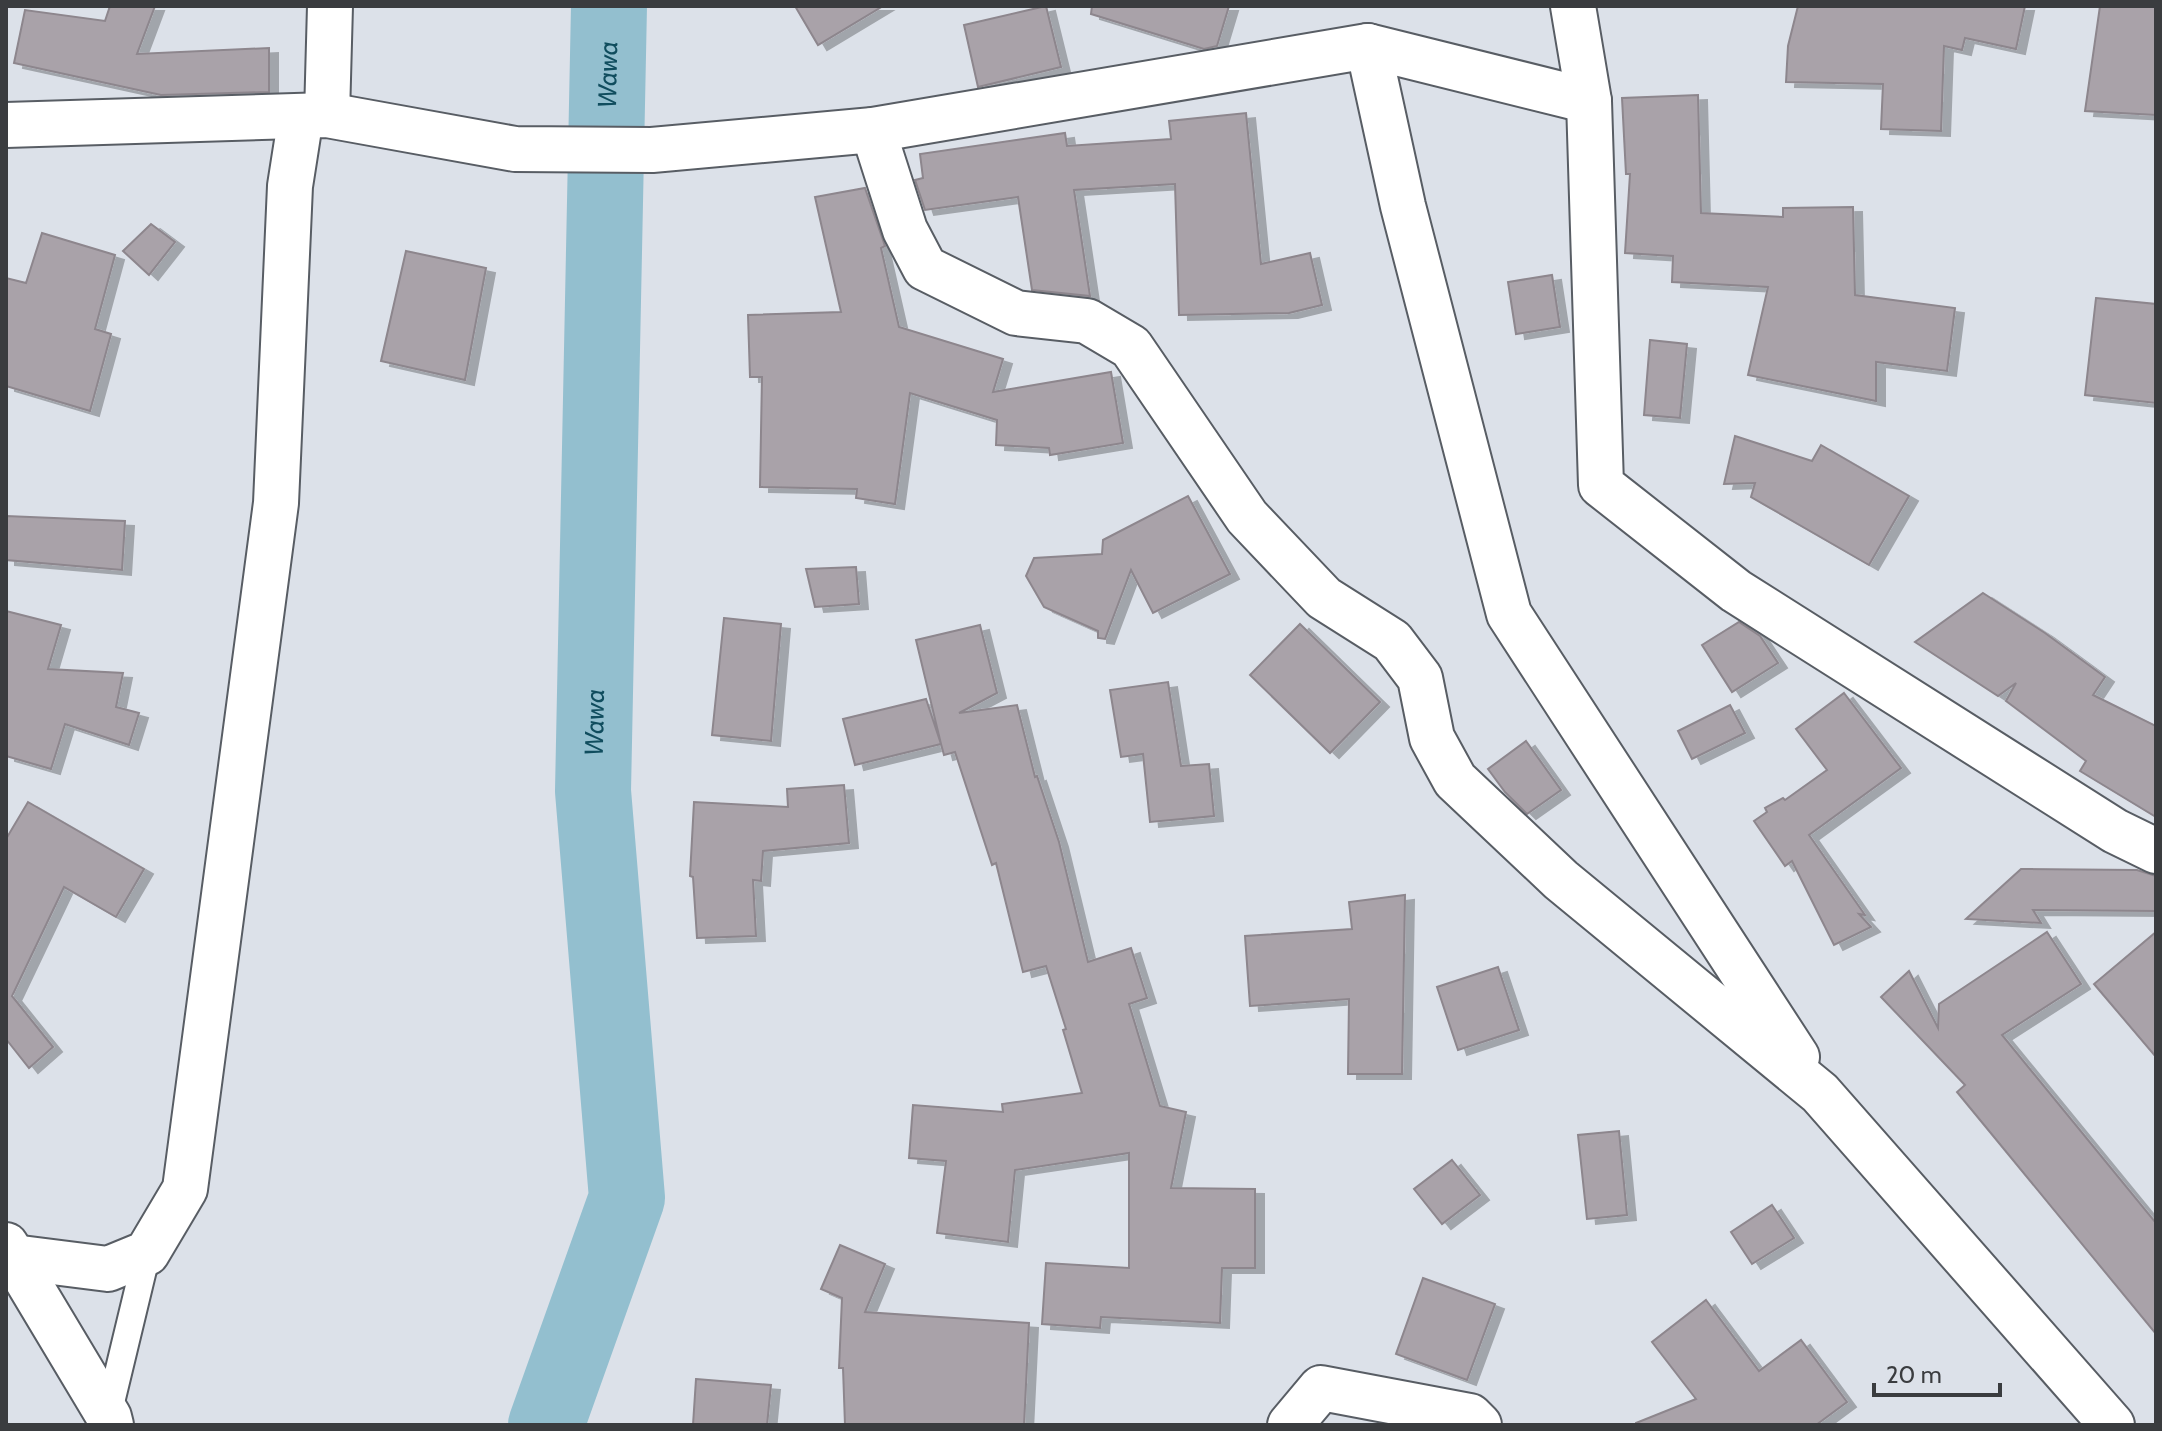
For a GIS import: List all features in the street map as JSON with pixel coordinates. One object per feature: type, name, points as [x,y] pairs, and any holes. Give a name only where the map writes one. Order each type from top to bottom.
[{"type":"street","points":[[1573,6],[1589,101],[1601,485],[1736,591],[2115,831],[2156,851]]},
{"type":"street","points":[[10,1251],[108,1269],[147,1253],[185,1189],[276,503],[290,186],[314,116],[323,11]]},
{"type":"street","points":[[6,125],[314,116],[515,149],[652,150],[873,130],[1368,46],[1589,101]]},
{"type":"street","points":[[1368,46],[1403,206],[1509,614],[1820,1093],[2112,1425]]},
{"type":"street","points":[[873,130],[905,230],[925,268],[1016,313],[1087,321],[1131,347],[1247,517],[1324,598],[1392,641],[1420,678],[1432,738],[1455,780],[1561,880],[1820,1093]]},
{"type":"street","points":[[10,1251],[107,1422]]},
{"type":"street","points":[[1290,1425],[1321,1388],[1470,1416],[1479,1425]]},
{"type":"lane","points":[[107,1422],[147,1253]]},
{"type":"building","points":[[110,6],[155,6],[137,54],[269,48],[269,92],[161,95],[14,63],[25,10],[105,21]]},
{"type":"building","points":[[795,6],[883,6],[818,45]]},
{"type":"building","points":[[1046,6],[1061,67],[978,87],[964,25]]},
{"type":"building","points":[[1092,6],[1229,6],[1217,46],[1204,49],[1091,14]]},
{"type":"building","points":[[1798,6],[2025,6],[2016,49],[1965,38],[1962,50],[1944,46],[1941,131],[1881,129],[1883,84],[1786,82],[1788,46]]},
{"type":"building","points":[[2100,6],[2156,6],[2156,115],[2085,111]]},
{"type":"building","points":[[1698,95],[1701,213],[1783,217],[1783,208],[1853,207],[1855,295],[1955,308],[1947,371],[1876,362],[1876,401],[1748,375],[1768,287],[1672,282],[1673,256],[1625,253],[1630,174],[1626,174],[1622,98]]},
{"type":"building","points":[[1246,113],[1261,264],[1310,253],[1322,305],[1289,313],[1179,315],[1175,184],[1074,190],[1090,296],[1032,290],[1018,197],[925,210],[915,180],[923,178],[920,154],[1065,133],[1067,146],[1171,139],[1169,121]]},
{"type":"building","points":[[865,188],[885,246],[881,248],[899,327],[1003,359],[993,392],[1111,372],[1123,443],[1050,455],[1049,448],[996,445],[997,420],[910,393],[895,504],[856,498],[857,489],[760,487],[762,377],[750,377],[748,315],[841,312],[815,197]]},
{"type":"building","points":[[151,224],[175,242],[149,275],[123,251]]},
{"type":"building","points":[[42,233],[115,255],[95,329],[111,334],[90,411],[6,386],[6,278],[26,283]]},
{"type":"building","points":[[406,251],[486,268],[465,380],[381,361]]},
{"type":"building","points":[[1552,275],[1560,327],[1516,334],[1508,282]]},
{"type":"building","points":[[2096,298],[2156,304],[2156,403],[2085,395]]},
{"type":"building","points":[[1650,340],[1687,344],[1680,418],[1644,415]]},
{"type":"building","points":[[1735,436],[1812,461],[1821,445],[1909,496],[1869,565],[1751,497],[1755,483],[1724,484]]},
{"type":"building","points":[[1188,496],[1230,574],[1153,613],[1131,570],[1105,639],[1098,638],[1098,631],[1044,607],[1026,576],[1034,558],[1102,554],[1103,540]]},
{"type":"building","points":[[6,516],[125,521],[122,570],[6,560]]},
{"type":"building","points":[[856,567],[859,604],[815,607],[806,569]]},
{"type":"building","points":[[1983,593],[2105,677],[2093,695],[2156,726],[2156,817],[2080,771],[2086,761],[2006,701],[2016,683],[1998,696],[1915,642]]},
{"type":"building","points":[[6,611],[61,625],[48,669],[123,673],[116,707],[139,713],[129,745],[65,724],[51,769],[6,756]]},
{"type":"building","points":[[724,618],[781,624],[771,741],[712,735]]},
{"type":"building","points":[[1739,622],[1760,636],[1778,663],[1732,692],[1702,645]]},
{"type":"building","points":[[1300,624],[1380,702],[1330,753],[1250,675]]},
{"type":"building","points":[[980,625],[997,693],[959,713],[1017,705],[1035,777],[1059,842],[1088,962],[1131,948],[1147,998],[1129,1004],[1160,1106],[1186,1112],[1171,1188],[1255,1189],[1255,1268],[1222,1268],[1220,1323],[1101,1317],[1100,1328],[1042,1324],[1046,1263],[1129,1268],[1129,1153],[1015,1170],[1008,1242],[937,1233],[946,1161],[909,1158],[913,1105],[1003,1112],[1002,1104],[1082,1093],[1046,966],[1023,972],[996,863],[992,865],[955,752],[944,755],[916,640]]},
{"type":"building","points":[[1168,682],[1181,766],[1209,764],[1214,816],[1150,822],[1143,754],[1121,757],[1110,690]]},
{"type":"building","points":[[1844,693],[1901,768],[1809,835],[1865,915],[1859,914],[1871,927],[1834,945],[1792,861],[1785,866],[1754,821],[1767,812],[1765,808],[1783,798],[1785,800],[1827,770],[1796,729]]},
{"type":"building","points":[[926,699],[941,744],[855,765],[843,719]]},
{"type":"building","points":[[1730,705],[1745,733],[1692,759],[1678,731]]},
{"type":"building","points":[[1526,741],[1561,790],[1527,814],[1488,769]]},
{"type":"building","points":[[844,785],[849,843],[763,851],[761,881],[753,880],[756,936],[697,938],[693,877],[690,876],[694,802],[788,807],[787,789]]},
{"type":"building","points":[[28,802],[144,869],[116,917],[64,887],[12,996],[53,1047],[29,1068],[6,1039],[6,839]]},
{"type":"building","points":[[2021,869],[2137,870],[2156,876],[2156,911],[2033,910],[2041,923],[1966,919]]},
{"type":"building","points":[[1405,895],[1402,1074],[1348,1074],[1349,999],[1250,1006],[1245,936],[1352,929],[1349,902]]},
{"type":"building","points":[[2047,932],[2081,984],[2002,1035],[2156,1223],[2156,1334],[1957,1092],[1965,1085],[1881,997],[1909,971],[1938,1028],[1939,1004]]},
{"type":"building","points":[[2156,932],[2156,1057],[2094,984]]},
{"type":"building","points":[[1498,967],[1519,1030],[1458,1050],[1437,987]]},
{"type":"building","points":[[1619,1131],[1627,1215],[1587,1219],[1578,1135]]},
{"type":"building","points":[[1452,1160],[1480,1195],[1442,1224],[1414,1189]]},
{"type":"building","points":[[1772,1205],[1794,1238],[1752,1264],[1731,1232]]},
{"type":"building","points":[[840,1245],[885,1264],[865,1312],[1029,1323],[1024,1425],[845,1425],[843,1368],[839,1368],[842,1298],[821,1289]]},
{"type":"building","points":[[1423,1278],[1495,1304],[1467,1380],[1396,1354]]},
{"type":"building","points":[[1706,1300],[1759,1371],[1801,1340],[1847,1402],[1816,1425],[1636,1425],[1696,1399],[1652,1342]]},
{"type":"building","points":[[696,1379],[771,1385],[767,1425],[693,1425]]},
{"type":"waterway","name":"Wawa","points":[[546,1425],[627,1198],[593,791],[609,6]]}]
